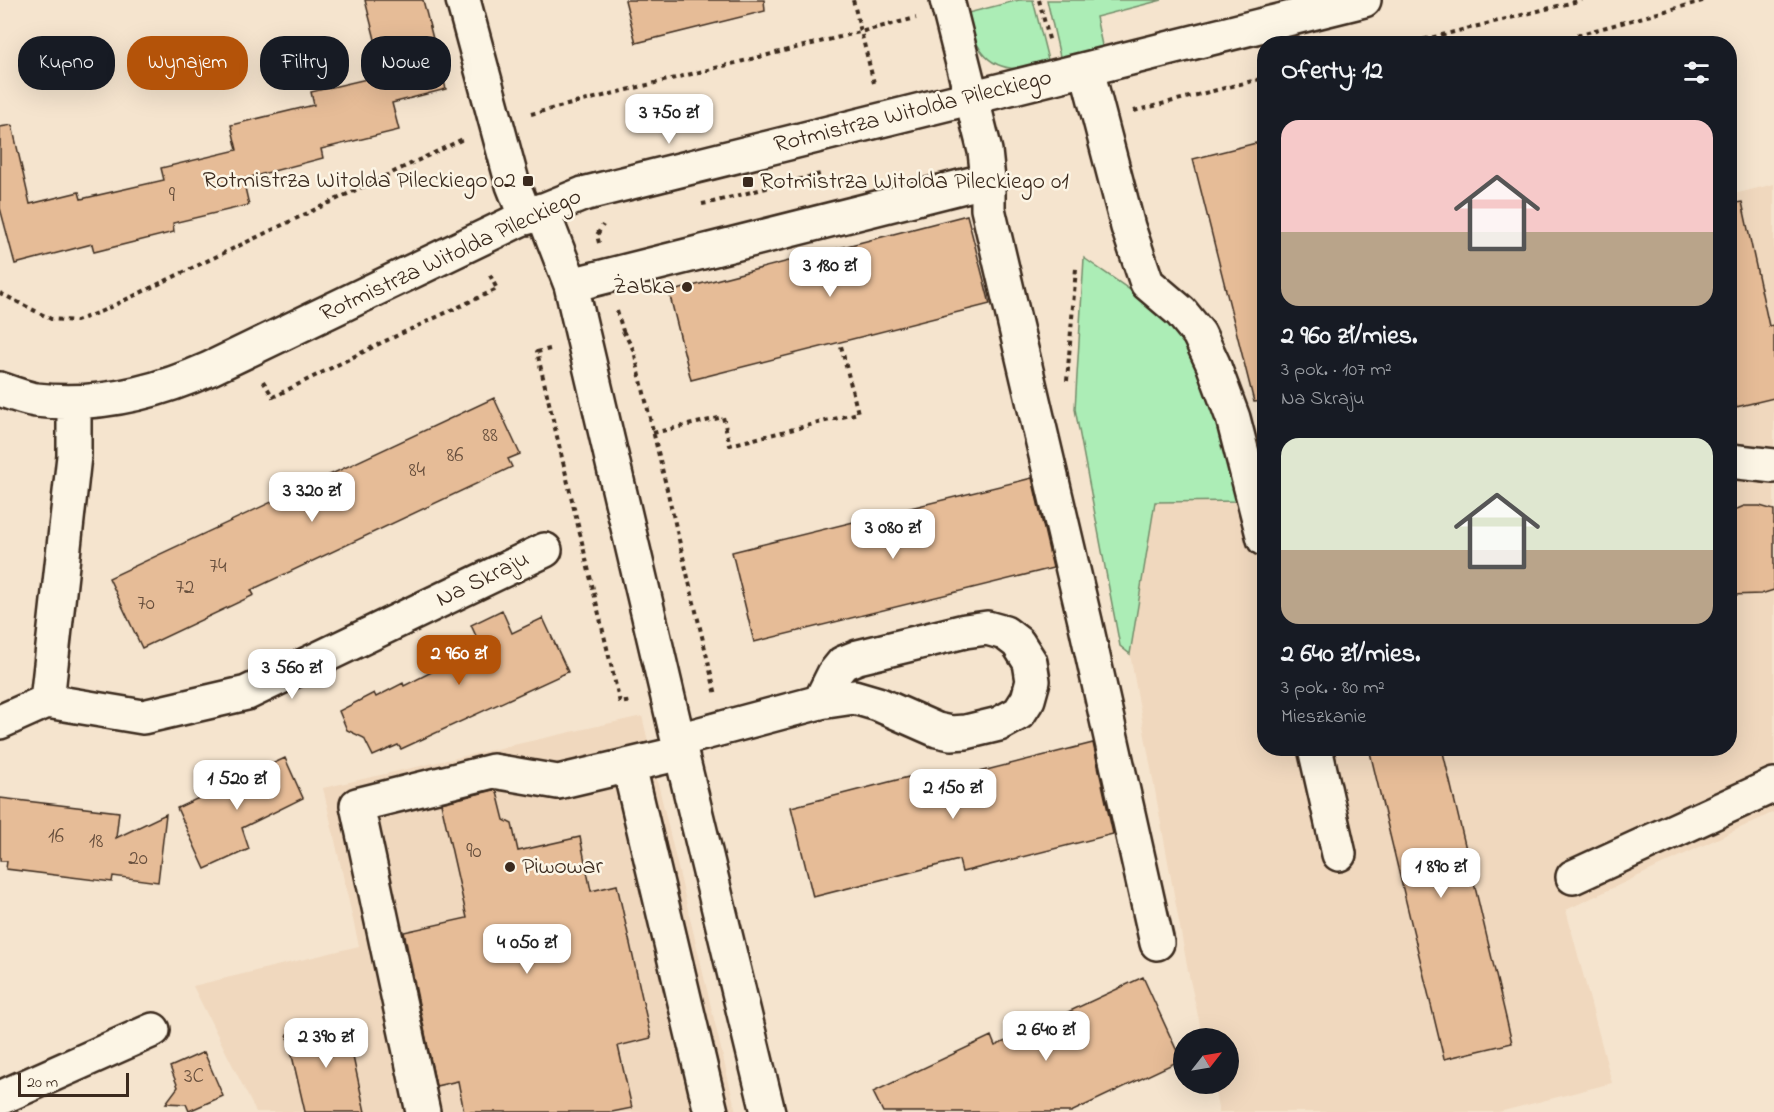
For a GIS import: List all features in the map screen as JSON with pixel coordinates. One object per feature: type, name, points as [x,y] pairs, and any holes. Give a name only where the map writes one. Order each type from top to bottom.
[{"type":"street","points":[[463,0],[513,185],[534,214],[571,285],[768,1112]]},
{"type":"street","name":"Rotmistrza Witolda Pileckiego","points":[[0,389],[34,400],[74,402],[135,396],[176,384],[534,214],[582,194],[1364,0]]},
{"type":"street","points":[[935,8],[972,97],[985,151],[988,209],[1085,621],[1157,944]]},
{"type":"street","points":[[1087,70],[1128,227],[1147,283],[1181,312],[1198,334],[1213,364],[1233,418],[1257,512]]},
{"type":"street","points":[[571,285],[988,180]]},
{"type":"street","points":[[0,722],[47,702],[74,456],[74,402]]},
{"type":"street","points":[[1737,462],[1774,466]]},
{"type":"street","name":"Na Skraju","points":[[47,702],[143,717],[247,693],[545,550]]},
{"type":"street","points":[[423,1112],[357,805],[493,771],[558,782],[629,766],[724,728],[820,702],[854,698],[878,704],[938,730],[951,733],[966,732],[999,724],[1019,713],[1028,699],[1033,681],[1030,662],[1018,643],[1005,633],[987,628],[858,657],[843,663],[834,674],[820,702]]},
{"type":"street","points":[[1317,756],[1339,854]]},
{"type":"street","points":[[629,766],[711,1112]]},
{"type":"street","points":[[1573,878],[1774,785]]},
{"type":"street","points":[[0,1098],[153,1030]]},
{"type":"path","points":[[853,0],[878,99],[893,95],[898,115]]},
{"type":"path","points":[[1039,0],[1052,52]]},
{"type":"path","points":[[1438,36],[1582,0]]},
{"type":"path","points":[[1577,35],[1706,0]]},
{"type":"path","points":[[0,293],[51,320],[76,321],[102,311],[496,123],[861,33],[935,8]]},
{"type":"path","points":[[623,331],[634,351],[724,728]]},
{"type":"path","points":[[653,433],[723,417],[730,445],[858,413],[840,342]]},
{"type":"shaded area","points":[[1774,184],[1774,812],[1566,910],[1612,1083],[1499,1112],[1219,1112],[1215,1094],[1239,1094],[1239,1028],[1201,1028],[1188,971],[1130,654],[1155,502],[1257,501],[1257,756],[1737,756],[1737,193]]},
{"type":"shaded area","name":"Piwowar","points":[[642,716],[736,1112],[256,1112],[193,986],[359,946],[323,788]]},
{"type":"green space","points":[[1019,0],[1033,0],[1049,64],[1030,68],[1002,66],[987,57],[978,45],[968,13]]},
{"type":"green space","points":[[1047,0],[1162,0],[1096,17],[1103,50],[1061,61]]},
{"type":"green space","points":[[1084,258],[1148,304],[1168,321],[1182,339],[1195,359],[1214,406],[1242,501],[1155,502],[1130,654],[1120,646],[1075,409]]},
{"type":"building","points":[[365,0],[423,0],[432,36],[374,36]]},
{"type":"building","points":[[625,0],[764,0],[765,11],[636,43]]},
{"type":"building","points":[[361,80],[361,90],[442,90],[392,103],[399,130],[321,149],[323,158],[243,179],[249,205],[173,223],[174,232],[94,252],[92,244],[15,264],[0,208],[0,127],[12,125],[30,204],[79,192],[81,199],[164,180],[161,168],[237,150],[231,125],[314,105],[311,92],[349,90],[349,83]]},
{"type":"building","points":[[1257,143],[1257,402],[1254,402],[1193,159]]},
{"type":"building","points":[[1742,202],[1769,326],[1774,325],[1774,398],[1737,407],[1737,203]]},
{"type":"building","points":[[967,215],[990,304],[691,380],[669,292]]},
{"type":"building","points":[[494,398],[520,454],[508,459],[512,467],[251,590],[254,595],[142,648],[109,578]]},
{"type":"building","points":[[1032,478],[1053,568],[754,642],[732,552]]},
{"type":"building","points":[[1744,506],[1760,506],[1774,510],[1774,590],[1761,594],[1737,595],[1737,509]]},
{"type":"building","points":[[502,610],[512,633],[543,618],[568,672],[401,749],[398,745],[373,756],[364,738],[347,730],[339,711],[374,693],[376,697],[403,683],[404,686],[481,647],[471,625]]},
{"type":"building","points":[[1093,743],[1113,834],[962,872],[959,860],[813,897],[791,807],[936,770],[939,782]]},
{"type":"building","points":[[1371,756],[1444,756],[1512,1043],[1444,1059]]},
{"type":"building","points":[[285,758],[303,798],[242,828],[249,849],[205,869],[177,808]]},
{"type":"building","points":[[494,790],[497,792],[504,820],[512,824],[518,851],[580,837],[591,891],[617,885],[651,1038],[618,1046],[632,1108],[612,1112],[464,1112],[458,1081],[436,1086],[404,932],[467,918],[441,803]]},
{"type":"building","points":[[0,798],[119,812],[116,838],[166,814],[158,882],[113,876],[112,882],[6,869],[7,861],[0,861]]},
{"type":"building","points":[[1143,977],[1173,1043],[1173,1064],[1071,1112],[883,1112],[873,1092],[991,1036],[995,1046]]},
{"type":"building","points":[[345,1020],[365,1112],[305,1112],[287,1034]]},
{"type":"building","points":[[204,1052],[223,1096],[189,1111],[186,1104],[166,1103],[178,1087],[170,1067]]},
{"type":"place","name":"Rotmistrza Witolda Pileckiego 02","points":[[528,181]]},
{"type":"place","name":"Rotmistrza Witolda Pileckiego 01","points":[[748,182]]},
{"type":"place","name":"Żabka","points":[[687,287]]},
{"type":"place","name":"Piwowar","points":[[510,867]]}]
